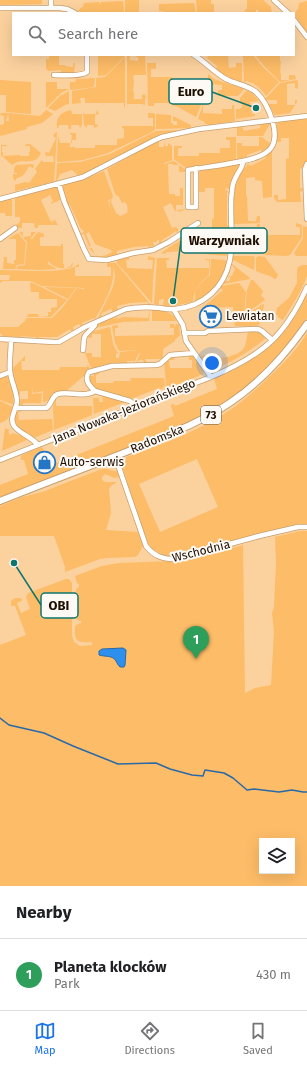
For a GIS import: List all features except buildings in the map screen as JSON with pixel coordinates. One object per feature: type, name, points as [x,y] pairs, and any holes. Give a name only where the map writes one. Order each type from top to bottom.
[{"type":"main road","name":"Radomska","points":[[0,500],[115,456],[213,414],[233,401],[266,374],[290,347],[307,324]]},
{"type":"street","points":[[51,0],[51,8]]},
{"type":"street","points":[[274,0],[287,12]]},
{"type":"street","points":[[0,8],[64,8],[73,12]]},
{"type":"street","points":[[295,21],[307,37]]},
{"type":"street","points":[[54,75],[86,74],[87,56]]},
{"type":"street","points":[[195,56],[224,78],[255,91],[264,103],[273,120],[274,132],[271,148],[263,154],[243,161],[196,168],[188,170],[188,207],[196,207],[196,168]]},
{"type":"street","points":[[0,199],[90,175],[162,137],[199,129],[307,116]]},
{"type":"street","points":[[0,340],[60,342],[94,323],[126,309],[134,307],[174,310],[199,303],[215,290],[225,276],[230,259],[232,192],[237,174],[243,166],[243,161]]},
{"type":"street","points":[[307,164],[305,169],[307,219]]},
{"type":"street","points":[[59,184],[64,201],[89,259],[107,260],[153,250],[169,242],[198,223]]},
{"type":"street","points":[[0,239],[16,228]]},
{"type":"street","name":"Jana Nowaka-Jeziorańskiego","points":[[0,460],[211,376],[243,361],[272,340],[285,326],[307,288]]},
{"type":"street","points":[[174,310],[183,325],[186,341],[211,376]]},
{"type":"street","points":[[83,350],[84,338],[96,325],[94,323]]},
{"type":"street","points":[[184,333],[205,333],[208,330],[258,329],[272,340]]},
{"type":"street","points":[[11,340],[10,372],[16,397],[16,404],[12,418],[13,425],[33,439],[38,445]]},
{"type":"street","points":[[136,406],[130,401],[95,391],[89,386],[87,380],[89,372],[112,366],[156,365],[160,364],[170,355],[194,353]]},
{"type":"street","points":[[0,376],[10,372]]},
{"type":"street","points":[[15,408],[46,408],[58,394],[91,393],[95,391]]},
{"type":"street","name":"Wschodnia","points":[[115,456],[146,546],[159,557],[174,559],[259,536],[298,527],[307,527]]},
{"type":"shaded area","points":[[0,0],[42,0],[42,4],[0,5]]},
{"type":"shaded area","points":[[125,0],[139,0],[139,12],[125,12]]},
{"type":"shaded area","points":[[196,0],[211,0],[211,4],[214,4],[214,12],[197,12]]},
{"type":"shaded area","points":[[247,0],[263,0],[271,7],[272,12],[258,12],[258,10],[256,10],[256,12],[244,12],[247,9]]},
{"type":"shaded area","points":[[123,1],[124,12],[78,11],[83,7],[84,3],[99,2],[100,4],[101,2]]},
{"type":"shaded area","points":[[307,1],[307,33],[295,15],[299,3]]},
{"type":"shaded area","points":[[194,3],[196,12],[160,12],[165,11],[159,11],[159,4]]},
{"type":"shaded area","points":[[49,56],[59,56],[59,65],[65,66],[73,67],[73,63],[75,63],[74,73],[61,73],[61,70],[49,71],[46,69],[46,59],[49,59]]},
{"type":"shaded area","points":[[98,56],[124,56],[106,75],[98,76]]},
{"type":"shaded area","points":[[127,56],[130,56],[130,60],[138,61],[138,57],[136,56],[145,56],[146,75],[134,75],[133,79],[134,99],[142,99],[142,95],[145,94],[145,105],[127,104]]},
{"type":"shaded area","points":[[208,56],[228,56],[229,68],[236,67],[236,63],[242,63],[242,83],[231,79],[216,69],[217,66],[207,58]]},
{"type":"shaded area","points":[[243,56],[254,56],[279,82],[266,96],[260,88],[255,85],[246,81],[244,84]]},
{"type":"shaded area","points":[[256,56],[280,56],[281,80],[289,80],[289,75],[295,75],[296,79],[280,82]]},
{"type":"shaded area","points":[[125,57],[125,107],[124,103],[85,103],[85,98],[80,98],[81,103],[72,104],[72,91],[96,87],[96,78],[105,77]]},
{"type":"shaded area","points":[[147,63],[156,63],[156,69],[151,69],[151,77],[172,77],[173,81],[194,81],[194,103],[201,103],[201,99],[203,99],[196,117],[167,103],[154,103],[154,106],[148,106]]},
{"type":"shaded area","points":[[208,74],[214,79],[244,89],[237,96],[218,96],[218,90],[222,90],[222,85],[208,84]]},
{"type":"shaded area","points":[[95,78],[94,87],[70,89],[70,82],[75,82],[76,79]]},
{"type":"shaded area","points":[[0,80],[31,82],[31,114],[6,112],[6,95],[0,95]]},
{"type":"shaded area","points":[[297,80],[298,89],[295,88],[295,83],[287,84],[287,105],[295,105],[295,100],[297,100],[297,102],[290,113],[275,115],[267,105],[277,104],[277,100],[264,99],[280,83]]},
{"type":"shaded area","points":[[46,82],[57,82],[57,89],[69,89],[62,92],[46,108]]},
{"type":"shaded area","points":[[247,90],[259,101],[250,102],[252,114],[255,114],[255,116],[236,119],[236,109],[242,108],[240,98]]},
{"type":"shaded area","points":[[69,91],[69,104],[55,111],[48,108],[60,96]]},
{"type":"shaded area","points":[[205,100],[203,113],[222,114],[222,109],[232,109],[232,105],[234,105],[235,121],[209,125],[198,119]]},
{"type":"shaded area","points":[[46,110],[53,114],[42,123],[27,127],[27,129],[0,136],[0,125],[4,124],[4,116],[0,115],[1,113],[8,113],[40,116]],"holes":[[[8,113],[9,121],[6,121],[6,119]]]},
{"type":"shaded area","points":[[71,110],[72,114],[82,114],[82,125],[80,128],[79,125],[71,125],[71,129],[69,129],[68,125],[59,125],[57,128],[57,121],[61,114]]},
{"type":"shaded area","points":[[97,110],[99,114],[95,115],[95,124],[98,126],[94,128],[94,125],[87,125],[87,128],[84,125],[83,112],[84,114],[96,114]]},
{"type":"shaded area","points":[[148,113],[155,114],[155,130],[152,132],[108,153],[83,160],[57,161],[58,136],[60,143],[70,143],[70,147],[75,148],[95,148],[95,145],[117,145],[117,139],[124,138],[124,129],[122,126],[153,126],[153,118],[148,118]]},
{"type":"shaded area","points":[[156,114],[171,115],[171,123],[173,123],[173,125],[177,125],[177,121],[173,121],[173,116],[191,125],[191,128],[156,129]]},
{"type":"shaded area","points":[[307,118],[307,162],[304,164],[303,168],[300,169],[300,188],[303,188],[304,190],[300,192],[301,202],[277,202],[274,195],[278,195],[278,200],[286,199],[286,159],[289,158],[289,138],[281,138],[281,142],[276,142],[277,124],[280,121]]},
{"type":"shaded area","points":[[262,123],[270,124],[263,136],[237,136],[237,127],[242,127],[244,131],[260,128]]},
{"type":"shaded area","points":[[178,130],[161,134],[79,176],[72,170],[60,174],[56,181],[58,163],[80,162],[110,154],[156,131]]},
{"type":"shaded area","points":[[57,132],[54,182],[15,191],[15,185],[25,182],[29,183],[37,172],[35,169],[42,160],[43,162],[54,162],[53,156],[46,156],[45,152],[49,153],[56,138],[53,136]]},
{"type":"shaded area","points":[[70,133],[76,133],[76,140],[72,140],[71,143],[72,135]]},
{"type":"shaded area","points":[[226,137],[236,137],[236,160],[186,168],[174,159],[174,146],[182,146],[182,148],[178,148],[178,156],[199,156],[199,153],[220,153],[220,148],[230,148],[230,140],[226,140]]},
{"type":"shaded area","points":[[259,137],[262,137],[271,144],[268,148],[263,152],[261,150],[247,155],[247,158],[237,159],[237,143],[242,143],[242,146],[259,146]]},
{"type":"shaded area","points":[[158,141],[159,147],[164,147],[164,141],[165,146],[168,146],[168,143],[172,146],[173,160],[164,164],[174,161],[186,170],[186,172],[179,172],[179,165],[168,164],[169,194],[180,196],[180,188],[183,188],[183,205],[176,205],[176,210],[186,209],[179,212],[178,210],[175,211],[171,203],[163,207],[172,228],[176,227],[178,229],[178,233],[176,231],[161,241],[163,243],[159,245],[159,240],[157,240],[157,242],[153,242],[154,246],[134,247],[117,251],[117,255],[106,258],[97,257],[95,255],[104,256],[112,252],[111,250],[95,244],[89,232],[86,234],[91,246],[86,247],[89,246],[84,234],[80,235],[84,232],[81,229],[70,205],[67,206],[62,188],[64,185],[85,179],[104,171],[113,196],[112,199],[108,200],[111,213],[109,201],[112,200],[111,202],[116,213],[120,216],[127,213],[128,208],[125,202],[122,203],[119,197],[115,194],[107,169]]},
{"type":"shaded area","points":[[30,144],[41,153],[35,160],[20,161],[12,165],[1,155],[1,145],[7,145],[2,146],[3,156],[29,156],[30,146],[25,146]]},
{"type":"shaded area","points":[[272,149],[272,197],[263,198],[262,181],[255,180],[255,177],[246,178],[248,221],[256,221],[257,216],[260,216],[260,223],[233,224],[233,206],[236,182],[248,164],[251,166],[266,158],[265,155]]},
{"type":"shaded area","points":[[33,164],[34,166],[33,168],[29,166],[24,174],[15,181],[13,174],[17,174],[14,173],[14,168],[16,165]]},
{"type":"shaded area","points":[[238,164],[239,169],[230,189],[226,188],[225,190],[230,192],[229,194],[228,192],[227,193],[227,225],[230,229],[227,228],[227,236],[229,238],[227,239],[227,253],[229,254],[225,256],[205,254],[202,251],[201,245],[203,245],[204,249],[212,249],[214,188],[205,188],[205,192],[199,192],[200,170]]},
{"type":"shaded area","points":[[57,187],[59,188],[60,200],[51,204],[53,201],[50,195],[41,200],[51,222],[55,220],[58,225],[38,225],[38,228],[35,228],[34,223],[22,223],[22,228],[18,228],[17,224],[20,221],[20,217],[15,217],[15,198]]},
{"type":"shaded area","points":[[10,198],[12,200],[12,216],[6,216],[5,213],[0,213],[0,200]]},
{"type":"shaded area","points":[[296,223],[302,225],[302,237],[290,255],[265,255],[256,243],[257,224],[260,224],[260,227],[258,227],[258,235],[300,235],[300,227],[296,227]]},
{"type":"shaded area","points":[[303,226],[307,227],[307,256],[296,256],[294,253],[303,238]]},
{"type":"shaded area","points":[[237,227],[254,227],[254,240],[237,240]]},
{"type":"shaded area","points":[[198,230],[198,244],[195,244],[194,251],[166,252],[166,254],[161,253],[186,236]]},
{"type":"shaded area","points":[[31,232],[36,232],[30,239],[32,239],[38,232],[44,234],[44,237],[40,237],[39,246],[61,246],[61,244],[63,244],[64,268],[59,268],[48,261],[48,264],[57,269],[16,269],[18,266],[25,265],[27,242],[23,237],[31,236]]},
{"type":"shaded area","points":[[18,233],[26,242],[24,264],[17,265],[15,269],[3,269],[4,257],[7,257],[7,263],[14,264],[14,260],[16,260],[16,239],[8,239]]},
{"type":"shaded area","points":[[129,256],[129,260],[126,260],[127,268],[152,269],[153,260],[148,260],[148,256],[155,258],[152,280],[152,303],[117,263],[117,260]]},
{"type":"shaded area","points":[[233,256],[253,256],[255,258],[254,270],[233,260]]},
{"type":"shaded area","points":[[258,256],[265,257],[278,275],[276,279],[256,271],[256,258]]},
{"type":"shaded area","points":[[157,258],[169,258],[169,260],[166,260],[167,268],[209,268],[209,260],[205,259],[210,259],[209,275],[198,287],[193,302],[171,306],[171,304],[174,304],[175,299],[171,299],[170,306],[163,306],[164,299],[159,300],[159,305],[154,304]]},
{"type":"shaded area","points":[[211,259],[225,260],[227,263],[216,286],[207,295],[195,302],[195,291],[210,275]]},
{"type":"shaded area","points":[[107,263],[113,263],[113,278],[111,286],[95,319],[94,318],[82,323],[83,325],[81,327],[79,324],[73,327],[74,331],[72,332],[70,329],[57,337],[39,337],[38,340],[36,340],[36,337],[3,336],[0,333],[0,327],[18,327],[25,321],[26,318],[52,318],[63,307],[77,288],[84,288],[41,286],[30,281],[3,281],[0,283],[0,280],[9,280],[10,275],[0,275],[0,270],[51,271],[70,268],[79,264],[79,267],[75,267],[75,276],[111,276],[111,267],[107,267]]},
{"type":"shaded area","points":[[113,263],[116,263],[151,305],[149,305],[148,302],[130,303],[117,306],[118,309],[113,312],[111,309],[102,313],[101,317],[97,320],[113,287],[115,276]]},
{"type":"shaded area","points":[[232,264],[250,279],[224,284],[226,281],[229,281],[231,278],[228,276],[232,276],[235,269]]},
{"type":"shaded area","points":[[307,265],[307,276],[296,299],[283,320],[276,314],[277,308],[289,298],[297,283],[298,267]]},
{"type":"shaded area","points":[[251,280],[253,280],[263,291],[261,296],[265,300],[245,314],[247,290]]},
{"type":"shaded area","points":[[30,283],[33,283],[67,300],[51,317],[39,317],[48,316],[48,312],[51,312],[51,308],[57,307],[57,299],[39,299],[39,292],[31,292]]},
{"type":"shaded area","points":[[239,283],[246,292],[244,315],[234,321],[233,307],[202,308],[223,290],[220,288],[221,286]]},
{"type":"shaded area","points":[[44,287],[76,288],[68,299]]},
{"type":"shaded area","points":[[307,295],[307,318],[295,337],[269,366],[230,400],[183,425],[0,498],[0,485],[28,474],[24,460],[21,460],[22,455],[41,447],[43,448],[44,453],[34,457],[36,462],[40,461],[42,466],[54,464],[174,416],[171,406],[172,404],[175,406],[217,389],[214,379],[252,360],[277,340],[290,323]]},
{"type":"shaded area","points":[[263,304],[262,316],[258,326],[235,326],[234,323]]},
{"type":"shaded area","points":[[152,309],[167,312],[179,321],[152,321]]},
{"type":"shaded area","points":[[150,310],[149,321],[123,322],[95,328],[98,324],[117,315],[113,317],[114,319],[117,317],[118,319],[123,317],[148,318]]},
{"type":"shaded area","points":[[28,314],[38,314],[39,317],[27,317]]},
{"type":"shaded area","points":[[170,324],[174,324],[175,327],[176,324],[179,324],[180,335],[175,339],[175,341],[163,349],[163,359],[145,359],[147,363],[144,363],[143,360],[139,360],[136,363],[139,353],[134,363],[134,361],[127,361],[127,364],[107,364],[92,369],[85,353],[92,353],[92,357],[101,357],[101,334],[92,334],[92,338],[90,338],[87,336],[91,332],[110,327],[113,344],[118,352],[116,354],[116,358],[119,358],[120,352],[139,350],[119,351],[115,343],[112,326],[118,325],[118,328],[115,328],[115,336],[174,335],[174,328],[170,328]]},
{"type":"shaded area","points":[[249,331],[258,332],[266,338],[240,357],[210,371],[200,356],[205,355],[208,359],[223,358],[239,353],[245,346]]},
{"type":"shaded area","points":[[307,333],[307,524],[297,524],[175,556],[163,555],[152,549],[145,538],[123,469],[124,461],[127,457],[204,426],[233,408],[279,367]],"holes":[[[197,459],[218,507],[160,532],[139,484]]]},
{"type":"shaded area","points":[[25,356],[25,361],[21,361],[22,370],[59,370],[60,367],[87,367],[87,365],[91,369],[88,370],[85,375],[66,391],[53,393],[51,398],[47,401],[43,402],[44,391],[33,393],[33,387],[32,394],[42,393],[41,403],[23,403],[23,406],[19,406],[19,401],[21,399],[28,399],[28,391],[20,391],[20,395],[18,395],[12,369]]},
{"type":"shaded area","points":[[174,356],[174,360],[169,360],[170,368],[192,368],[192,360],[189,360],[189,356],[193,356],[204,370],[203,374],[164,390],[166,385],[164,362],[170,357]]},
{"type":"shaded area","points":[[94,372],[99,372],[99,374],[96,375],[96,383],[130,381],[131,378],[164,378],[165,385],[162,389],[159,388],[131,399],[96,390],[90,384],[88,376],[94,376]]},
{"type":"shaded area","points":[[6,376],[9,377],[14,405],[0,400],[0,378]]},
{"type":"shaded area","points":[[102,395],[125,402],[94,414],[93,398],[99,398],[99,402],[103,402]]},
{"type":"shaded area","points":[[56,398],[56,406],[92,406],[92,415],[54,430],[53,406]]},
{"type":"shaded area","points":[[0,401],[13,407],[7,419],[0,423]]},
{"type":"shaded area","points":[[19,410],[21,410],[21,412],[18,412],[19,420],[52,419],[53,430],[34,438],[18,427],[15,419],[16,415]]},
{"type":"shaded area","points":[[5,428],[10,430],[8,431],[10,435],[13,433],[29,439],[2,451]]},
{"type":"shaded area","points":[[102,469],[118,471],[120,477],[114,478],[105,474],[102,477],[104,482],[117,482],[109,489],[111,513],[106,530],[138,532],[143,546],[138,555],[135,557],[100,559],[65,572],[65,567],[54,536],[0,536],[0,506]]},
{"type":"shaded area","points":[[300,531],[307,531],[307,886],[0,886],[0,645],[26,635],[15,606],[11,606],[11,601],[15,598],[20,598],[23,600],[17,603],[21,613],[30,609],[26,597],[28,593],[69,579],[72,583],[72,635],[74,642],[80,646],[92,645],[92,642],[80,642],[75,635],[75,626],[81,623],[81,621],[75,617],[76,589],[79,587],[79,584],[77,583],[75,576],[102,566],[119,563],[173,561],[200,555],[203,556],[243,545],[245,693],[255,688],[271,685],[274,632],[272,613],[274,607],[276,563],[275,537]]},
{"type":"water","points":[[123,648],[126,650],[124,667],[120,667],[115,659],[109,656],[99,655],[99,651],[102,649]]},
{"type":"waterway","points":[[0,718],[9,725],[44,733],[118,764],[156,763],[170,769],[192,775],[203,776],[205,770],[224,773],[233,778],[247,790],[254,789],[279,792],[292,790],[307,792]]},
{"type":"place","name":"Euro","points":[[256,108]]},
{"type":"place","name":"Warzywniak","points":[[173,301]]},
{"type":"place","name":"Lewiatan","points":[[210,316]]},
{"type":"place","name":"Auto-serwis","points":[[44,462]]},
{"type":"place","name":"OBI","points":[[14,563]]},
{"type":"place","name":"Planeta klocków","points":[[196,659]]}]
